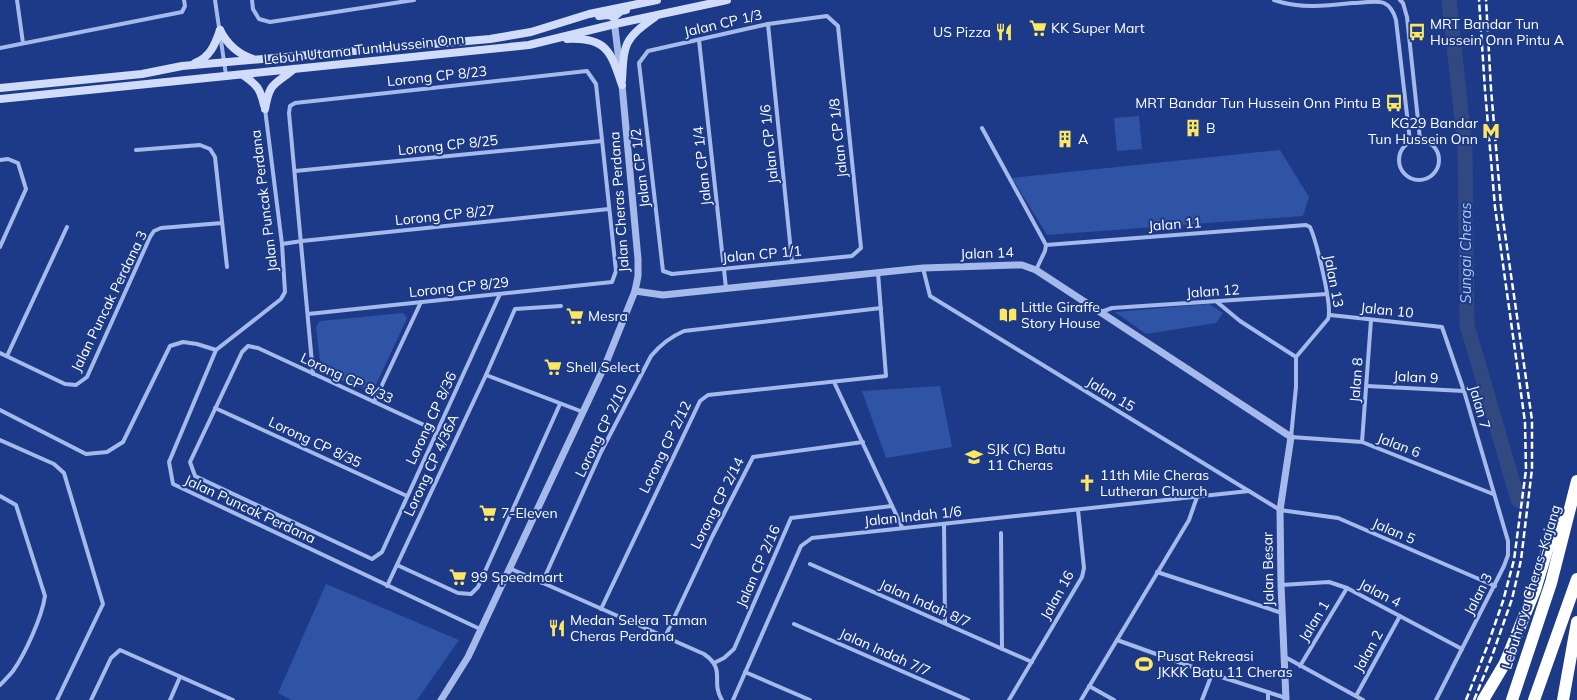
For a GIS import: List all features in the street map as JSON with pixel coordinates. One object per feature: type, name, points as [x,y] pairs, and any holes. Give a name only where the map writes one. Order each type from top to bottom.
[{"type":"highway","name":"Lebuhraya Cheras–Kajang","points":[[1512,700],[1551,583],[1577,481]]},
{"type":"highway","points":[[1483,700],[1506,664],[1535,590],[1548,547],[1573,499]]},
{"type":"highway","points":[[1534,700],[1577,579]]},
{"type":"highway","points":[[1559,700],[1577,622]]},
{"type":"highway","points":[[1563,700],[1571,651]]},
{"type":"main road","name":"Lebuh Utama Tun Hussein Onn","points":[[0,88],[142,74],[225,62],[490,39],[531,32],[589,14],[657,0]]},
{"type":"main road","points":[[567,21],[573,22],[602,15],[608,15],[614,21],[621,11],[650,5],[661,0]]},
{"type":"main road","name":"Lebuh Utama Tun Hussein Onn","points":[[0,99],[226,75],[243,75],[506,48],[555,39],[614,21],[657,15],[727,0]]},
{"type":"main road","points":[[622,85],[623,58],[625,47],[630,37],[657,15]]},
{"type":"main road","points":[[220,30],[223,37],[232,48],[244,56],[258,60]]},
{"type":"main road","points":[[189,66],[207,56],[214,46],[220,30]]},
{"type":"main road","points":[[555,39],[592,41],[601,45],[613,58],[622,85]]},
{"type":"main road","points":[[264,109],[272,86],[294,69]]},
{"type":"main road","points":[[243,75],[256,84],[260,91],[264,109]]},
{"type":"street","points":[[17,0],[23,43]]},
{"type":"street","points":[[0,48],[182,12],[184,10],[184,0]]},
{"type":"street","points":[[215,0],[226,75]]},
{"type":"street","points":[[252,0],[253,9],[259,19],[270,22],[414,0]]},
{"type":"street","points":[[1274,0],[1295,6],[1367,2],[1384,3],[1392,9],[1396,20],[1410,141]]},
{"type":"street","points":[[1400,0],[1403,3],[1407,17],[1420,139]]},
{"type":"street","name":"Jalan CP 1/3","points":[[639,63],[648,51],[768,24],[827,16],[838,26]]},
{"type":"street","name":"Jalan Cheras Perdana","points":[[441,700],[468,657],[606,363],[635,291],[638,276],[638,259],[622,85],[614,21]]},
{"type":"street","name":"Jalan CP 1/6","points":[[768,24],[792,262]]},
{"type":"street","name":"Jalan CP 1/8","points":[[838,26],[861,248]]},
{"type":"street","name":"Jalan CP 1/4","points":[[699,40],[726,288]]},
{"type":"street","name":"Jalan CP 1/2","points":[[639,63],[663,270]]},
{"type":"street","name":"Lorong CP 8/23","points":[[295,171],[289,113],[290,106],[296,103],[587,71],[596,84],[602,141]]},
{"type":"street","name":"Jalan Puncak Perdana","points":[[264,109],[282,244],[285,292],[281,299],[216,350],[169,462],[173,484],[480,629]]},
{"type":"street","points":[[982,128],[1046,245],[1045,251],[1036,270]]},
{"type":"street","points":[[1420,139],[1427,141],[1437,150],[1439,164],[1432,176],[1419,180],[1406,176],[1399,165],[1399,153],[1410,141],[1420,139]]},
{"type":"street","points":[[602,141],[609,209]]},
{"type":"street","name":"Lorong CP 8/25","points":[[295,171],[602,141]]},
{"type":"street","points":[[136,150],[200,145],[210,148],[215,157],[227,267]]},
{"type":"street","points":[[0,160],[8,159],[18,163],[26,189],[0,247]]},
{"type":"street","points":[[295,171],[313,374]]},
{"type":"street","name":"Lorong CP 8/27","points":[[282,244],[609,209]]},
{"type":"street","name":"Lorong CP 8/29","points":[[308,314],[612,282],[616,271],[609,209]]},
{"type":"street","name":"Jalan Puncak Perdana 3","points":[[0,353],[65,384],[76,385],[87,376],[150,237],[154,232],[161,228],[222,223]]},
{"type":"street","name":"Jalan 11","points":[[1046,245],[1306,225]]},
{"type":"street","name":"Jalan 13","points":[[1296,357],[1330,315],[1327,294],[1313,232],[1310,227],[1306,225]]},
{"type":"street","points":[[7,356],[67,227]]},
{"type":"street","name":"Jalan CP 1/1","points":[[663,270],[672,274],[852,256],[861,248]]},
{"type":"street","name":"Jalan 14","points":[[635,291],[664,295],[923,268],[1022,265],[1036,270],[1291,437]]},
{"type":"street","name":"Jalan 15","points":[[923,268],[930,296],[1248,492],[1280,510]]},
{"type":"street","points":[[878,273],[881,308]]},
{"type":"street","name":"Lorong CP 8/36","points":[[215,408],[190,462],[195,476],[372,559],[382,552],[500,294]]},
{"type":"street","name":"Jalan 12","points":[[1101,312],[1112,308],[1327,294]]},
{"type":"street","points":[[374,402],[421,302]]},
{"type":"street","points":[[1218,302],[1240,321],[1296,357],[1296,387],[1291,437]]},
{"type":"street","name":"Lorong CP 4/36A","points":[[387,586],[486,375],[515,309],[561,306]]},
{"type":"street","name":"Lorong CP 2/12","points":[[602,609],[700,401],[708,395],[886,376],[881,308]]},
{"type":"street","name":"Lorong CP 2/10","points":[[542,583],[601,452],[651,356],[662,343],[684,331],[881,308]]},
{"type":"street","name":"Jalan 10","points":[[1330,315],[1442,327]]},
{"type":"street","name":"Jalan 8","points":[[1362,442],[1371,320]]},
{"type":"street","name":"Jalan 7","points":[[1442,327],[1464,391],[1493,494]]},
{"type":"street","points":[[0,410],[86,454],[107,452],[122,442],[170,346],[183,342],[197,344],[216,350]]},
{"type":"street","name":"Lorong CP 8/33","points":[[215,408],[242,352],[248,346],[258,348],[437,431]]},
{"type":"street","points":[[486,375],[583,412]]},
{"type":"street","points":[[834,382],[902,527]]},
{"type":"street","name":"Jalan 9","points":[[1367,386],[1464,391]]},
{"type":"street","points":[[397,565],[458,593],[471,594],[478,587],[560,404]]},
{"type":"street","name":"Lorong CP 8/35","points":[[215,408],[407,496]]},
{"type":"street","name":"Jalan 6","points":[[1291,437],[1362,442],[1493,494]]},
{"type":"street","name":"Jalan Besar","points":[[1286,699],[1281,585],[1280,510],[1291,437]]},
{"type":"street","points":[[0,440],[54,464],[64,473],[103,604],[57,700]]},
{"type":"street","name":"Lorong CP 2/14","points":[[665,637],[712,536],[753,457],[863,442]]},
{"type":"street","name":"Jalan Indah 1/6","points":[[733,700],[801,546],[812,538],[902,527],[944,524],[1248,492]]},
{"type":"street","name":"Jalan 3","points":[[1436,700],[1504,566],[1509,547],[1493,494]]},
{"type":"street","points":[[0,496],[16,504],[45,596],[43,609],[25,648],[13,671],[0,685]]},
{"type":"street","points":[[1081,700],[1189,520],[1197,497]]},
{"type":"street","name":"Jalan CP 2/16","points":[[714,663],[724,658],[734,649],[791,518],[892,506]]},
{"type":"street","name":"Jalan 16","points":[[1009,700],[1082,577],[1084,568],[1078,510]]},
{"type":"street","name":"Jalan 5","points":[[1280,510],[1338,518],[1494,586]]},
{"type":"street","points":[[944,524],[945,623]]},
{"type":"street","points":[[1001,533],[1002,649]]},
{"type":"street","name":"Jalan Indah 8/7","points":[[810,564],[1032,662]]},
{"type":"street","points":[[509,568],[704,654],[714,663],[717,671],[717,688],[722,700]]},
{"type":"street","points":[[1158,572],[1282,613]]},
{"type":"street","name":"Jalan 4","points":[[1281,585],[1329,582],[1347,588],[1462,649]]},
{"type":"street","name":"Jalan 1","points":[[1300,666],[1347,588]]},
{"type":"street","name":"Jalan 2","points":[[1356,696],[1400,616]]},
{"type":"street","name":"Jalan Indah 7/7","points":[[794,624],[968,700]]},
{"type":"street","points":[[1117,640],[1286,699]]},
{"type":"street","points":[[91,700],[111,658],[120,650],[233,700]]},
{"type":"street","points":[[1285,657],[1363,700]]},
{"type":"street","points":[[745,672],[810,700]]},
{"type":"street","points":[[1202,700],[1212,674]]},
{"type":"street","points":[[170,700],[180,677]]},
{"type":"street","points":[[1089,686],[1114,700]]},
{"type":"street","points":[[1268,692],[1268,700]]},
{"type":"shaded area","points":[[1139,116],[1142,149],[1117,151],[1114,118]]},
{"type":"shaded area","points":[[1280,150],[1309,197],[1303,216],[1047,235],[1012,178]]},
{"type":"shaded area","points":[[1209,304],[1223,313],[1216,323],[1146,334],[1115,312]]},
{"type":"shaded area","points":[[403,313],[407,318],[375,387],[367,390],[324,374],[321,369],[316,327],[320,321]]},
{"type":"shaded area","points":[[940,386],[952,447],[886,458],[862,391]]},
{"type":"shaded area","points":[[326,584],[459,640],[417,700],[291,700],[278,693]]},
{"type":"waterway","name":"Sungai Cheras","points":[[1449,0],[1465,148],[1467,325],[1518,500]]},
{"type":"railway","points":[[1466,700],[1503,601],[1514,560],[1526,470],[1525,422],[1495,207],[1479,0]]},
{"type":"railway","points":[[1474,700],[1492,656],[1512,599],[1521,560],[1532,469],[1532,420],[1501,206],[1491,89],[1486,0]]},
{"type":"place","name":"KK Super Mart","points":[[1038,28]]},
{"type":"place","name":"US Pizza","points":[[1004,32]]},
{"type":"place","name":"MRT Bandar Tun Hussein Onn Pintu A","points":[[1417,32]]},
{"type":"place","name":"MRT Bandar Tun Hussein Onn Pintu B","points":[[1394,103]]},
{"type":"place","name":"B","points":[[1193,128]]},
{"type":"place","name":"KG29 Bandar Tun Hussein Onn","points":[[1491,131]]},
{"type":"place","name":"A","points":[[1065,139]]},
{"type":"place","name":"Little Giraffe Story House","points":[[1008,315]]},
{"type":"place","name":"Mesra","points":[[575,316]]},
{"type":"place","name":"Shell Select","points":[[553,367]]},
{"type":"place","name":"SJK (C) Batu 11 Cheras","points":[[974,457]]},
{"type":"place","name":"11th Mile Cheras Lutheran Church","points":[[1087,483]]},
{"type":"place","name":"7-Eleven","points":[[488,513]]},
{"type":"place","name":"99 Speedmart","points":[[458,577]]},
{"type":"place","name":"Medan Selera Taman Cheras Perdana","points":[[557,628]]},
{"type":"place","name":"Pusat Rekreasi JKKK Batu 11 Cheras","points":[[1144,664]]}]
